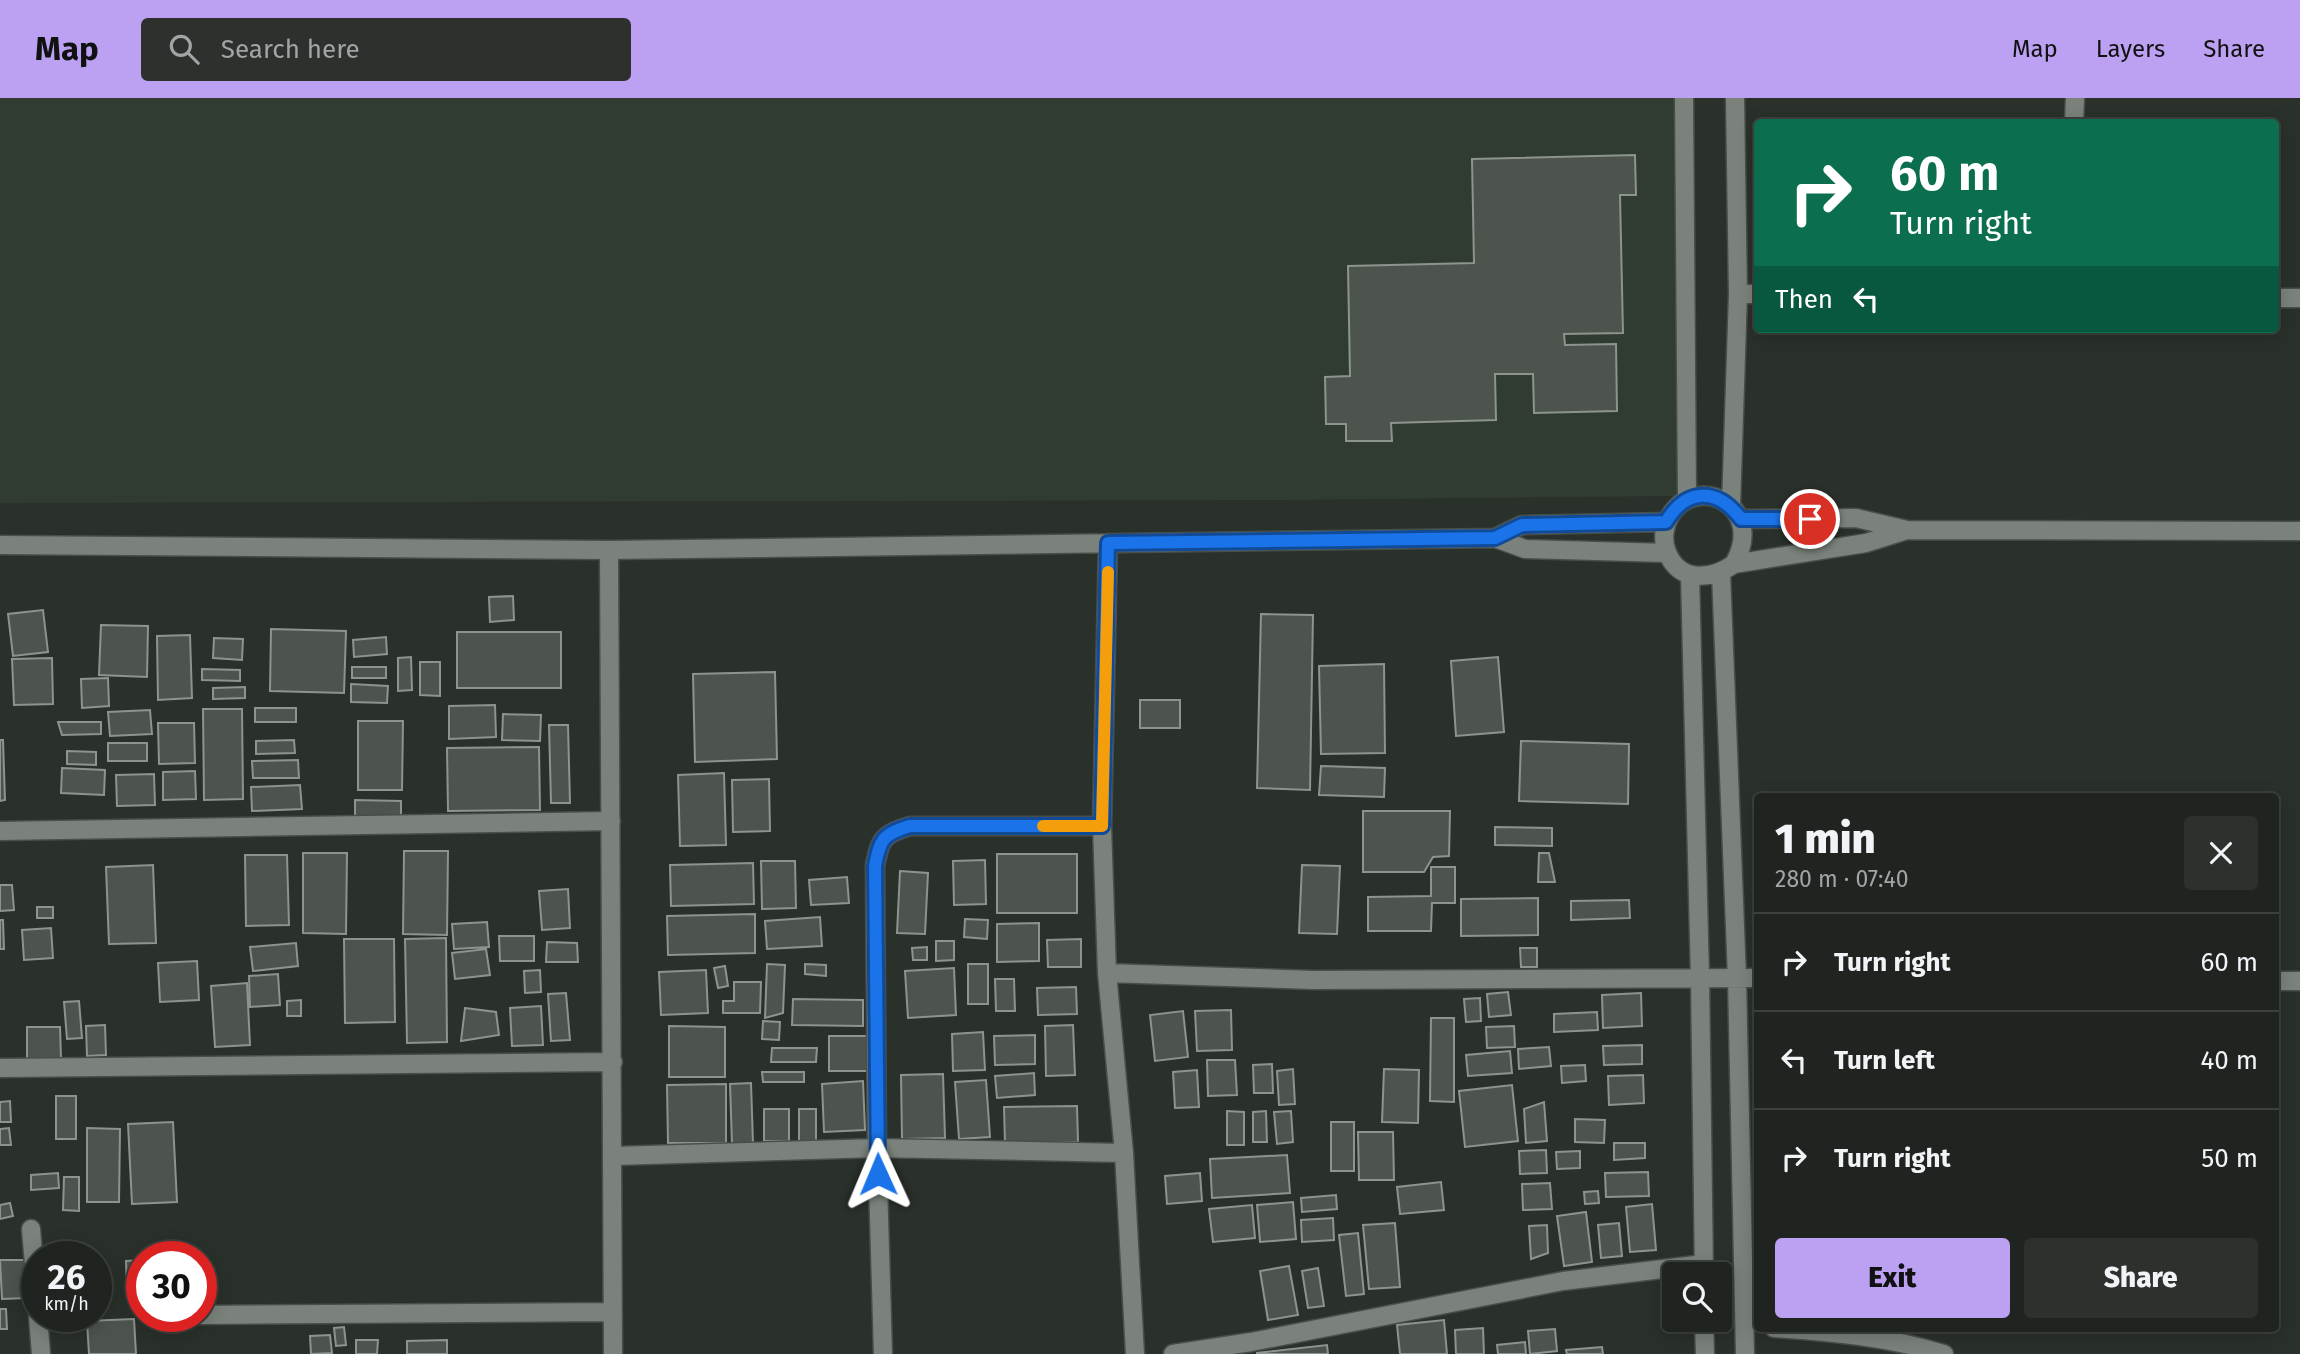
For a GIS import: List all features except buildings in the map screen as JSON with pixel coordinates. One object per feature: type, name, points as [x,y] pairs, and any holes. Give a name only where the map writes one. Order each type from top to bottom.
[{"type":"street","points":[[1684,98],[1687,499]]},
{"type":"street","points":[[1735,98],[1738,294],[1736,513],[1744,534],[1742,550],[1727,568],[1737,977],[1751,1327],[1745,1354]]},
{"type":"street","points":[[2074,119],[2075,98]]},
{"type":"street","points":[[1738,294],[1754,294]]},
{"type":"street","points":[[2279,298],[2300,298]]},
{"type":"street","points":[[1907,530],[1866,543],[1727,568],[1706,577],[1690,575],[1676,566],[1667,553],[1664,538],[1666,522],[1674,509],[1687,499],[1702,495],[1717,498],[1736,513],[1856,519],[1907,530],[2300,531]]},
{"type":"street","points":[[1495,538],[1522,525],[1666,522]]},
{"type":"street","points":[[0,545],[608,550],[1495,538],[1525,549],[1667,553]]},
{"type":"street","points":[[1108,543],[1102,826],[1107,973],[1124,1153],[1135,1354]]},
{"type":"street","points":[[608,550],[614,1156],[613,1354]]},
{"type":"street","points":[[1690,575],[1704,1262]]},
{"type":"street","points":[[0,831],[611,821]]},
{"type":"street","points":[[883,1354],[877,1148],[875,866],[879,844],[891,831],[910,826],[1102,826]]},
{"type":"street","points":[[1107,973],[1313,980],[1754,978]]},
{"type":"street","points":[[2279,981],[2300,981]]},
{"type":"street","points":[[0,1068],[613,1062]]},
{"type":"street","points":[[614,1156],[877,1148],[1124,1153]]},
{"type":"street","points":[[31,1229],[32,1241]]},
{"type":"street","points":[[1172,1354],[1251,1342],[1563,1281],[1662,1273]]},
{"type":"street","points":[[217,1315],[612,1312]]},
{"type":"street","points":[[39,1332],[41,1354]]},
{"type":"street","points":[[1704,1332],[1704,1354]]},
{"type":"street","points":[[1834,1332],[1944,1354]]},
{"type":"shaded area","points":[[0,98],[1677,98],[1684,496],[1288,500],[0,503]]},
{"type":"slow traffic","points":[[1043,826],[1102,826],[1108,572]]},
{"type":"route","points":[[878,1174],[875,866],[879,844],[891,831],[910,826],[1102,826],[1108,543],[1495,538],[1522,525],[1666,522],[1674,509],[1687,499],[1702,495],[1717,498],[1731,506],[1741,519],[1810,519]]}]
